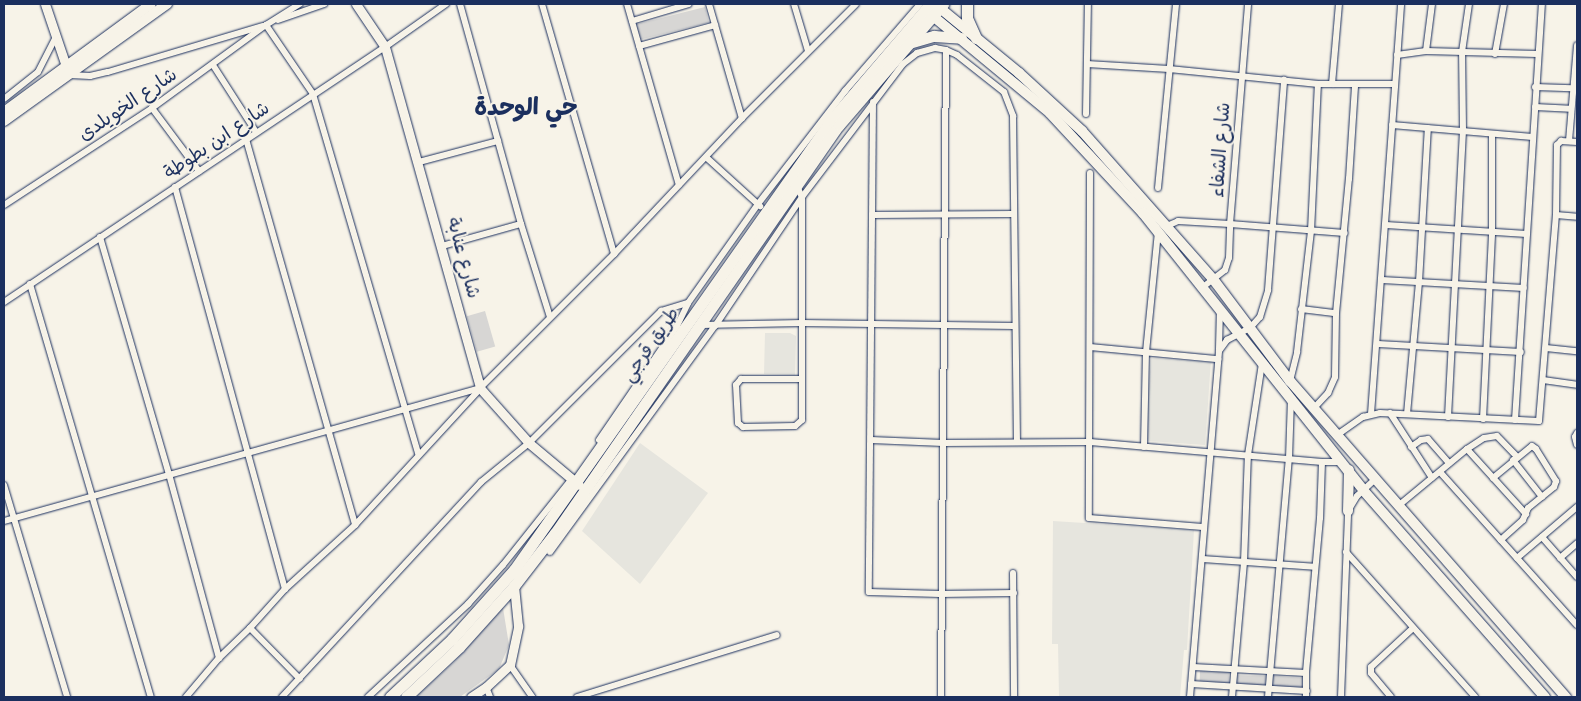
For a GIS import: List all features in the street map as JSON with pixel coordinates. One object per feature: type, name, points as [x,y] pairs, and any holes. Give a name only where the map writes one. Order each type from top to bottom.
[{"type":"highway","points":[[967,4],[967,18],[976,38]]},
{"type":"highway","name":"طريق قرجي","points":[[390,697],[452,639],[514,570],[701,325],[797,186],[835,122],[907,44],[932,7]]},
{"type":"highway","name":"طريق قرجي","points":[[406,697],[459,647],[514,586],[578,484],[762,208],[932,7]]},
{"type":"highway","points":[[907,44],[934,36],[961,38]]},
{"type":"main road","points":[[4,121],[151,4]]},
{"type":"main road","points":[[4,112],[167,4]]},
{"type":"main road","points":[[932,7],[976,38],[1016,76],[1082,131],[1162,228],[1203,287],[1346,466],[1363,490],[1546,697]]},
{"type":"main road","points":[[932,7],[961,38],[1016,76]]},
{"type":"main road","points":[[1162,228],[1213,279],[1290,381],[1566,697]]},
{"type":"main road","points":[[1346,466],[1348,511]]},
{"type":"main road","points":[[1501,646],[1512,635]]},
{"type":"street","points":[[45,4],[68,71],[90,76],[266,25],[324,4]]},
{"type":"street","points":[[266,25],[300,4]]},
{"type":"street","name":"شارع عنابة","points":[[356,4],[386,47],[480,388],[529,443],[578,484]]},
{"type":"street","name":"شارع ابن بطوطة","points":[[4,302],[386,47],[446,4]]},
{"type":"street","points":[[460,4],[521,224],[550,317]]},
{"type":"street","points":[[542,4],[614,254]]},
{"type":"street","points":[[627,4],[679,185]]},
{"type":"street","points":[[632,21],[689,4]]},
{"type":"street","points":[[709,4],[742,118]]},
{"type":"street","points":[[794,4],[808,51]]},
{"type":"street","points":[[186,697],[219,658],[250,628],[284,589],[355,525],[480,388],[614,254],[707,158],[742,118],[856,4]]},
{"type":"street","points":[[1086,114],[1088,4]]},
{"type":"street","points":[[1158,188],[1176,4]]},
{"type":"street","name":"شارع الشفاء","points":[[1203,287],[1225,270],[1230,258],[1230,224],[1248,4]]},
{"type":"street","points":[[1332,84],[1339,4]]},
{"type":"street","points":[[1371,414],[1378,344],[1401,4]]},
{"type":"street","points":[[1426,52],[1432,4]]},
{"type":"street","points":[[1448,417],[1456,229],[1463,130],[1462,52],[1469,4]]},
{"type":"street","points":[[1495,54],[1504,4]]},
{"type":"street","points":[[1515,420],[1521,352],[1537,54],[1542,4]]},
{"type":"street","points":[[368,697],[468,604],[578,484],[678,326],[688,303],[762,208],[845,90],[932,7]]},
{"type":"street","points":[[266,25],[313,94],[418,454]]},
{"type":"street","name":"شارع الخويلدى","points":[[4,205],[152,108],[266,25]]},
{"type":"street","points":[[639,46],[715,25]]},
{"type":"street","points":[[4,100],[38,72],[56,37]]},
{"type":"street","points":[[1569,141],[1570,109],[1577,45]]},
{"type":"street","points":[[550,552],[715,326],[802,197],[873,102],[903,64],[917,53],[935,48],[957,55],[1004,92],[1012,116],[1017,442]]},
{"type":"street","points":[[941,697],[940,594],[946,214],[946,50]]},
{"type":"street","points":[[1397,54],[1426,52],[1537,54]]},
{"type":"street","points":[[1087,64],[1169,69],[1318,84],[1395,84]]},
{"type":"street","points":[[213,65],[256,132]]},
{"type":"street","points":[[1004,92],[1016,76]]},
{"type":"street","points":[[1219,351],[1227,340],[1250,328],[1260,317],[1268,290],[1284,80]]},
{"type":"street","points":[[1290,381],[1297,352],[1311,231],[1318,84]]},
{"type":"street","points":[[1314,408],[1328,394],[1335,377],[1336,313],[1345,233],[1355,84]]},
{"type":"street","points":[[1535,87],[1572,88]]},
{"type":"street","points":[[873,102],[869,592],[940,594],[1014,593]]},
{"type":"street","points":[[1534,107],[1570,109]]},
{"type":"street","points":[[152,108],[199,171]]},
{"type":"street","points":[[1392,126],[1463,130],[1532,137]]},
{"type":"street","points":[[1407,414],[1419,282],[1428,128]]},
{"type":"street","points":[[1483,418],[1492,232],[1492,134]]},
{"type":"street","points":[[246,139],[355,525]]},
{"type":"street","points":[[419,162],[498,141]]},
{"type":"street","points":[[1337,435],[1371,414],[1390,413],[1539,422],[1544,380],[1556,215],[1557,145],[1561,141],[1577,142]]},
{"type":"street","points":[[707,158],[762,208]]},
{"type":"street","points":[[1090,173],[1090,518],[1203,527]]},
{"type":"street","points":[[797,186],[802,197],[802,420],[800,424],[795,426],[743,427],[738,423],[736,385],[741,379],[801,379]]},
{"type":"street","points":[[174,187],[284,589]]},
{"type":"street","points":[[872,215],[1013,214]]},
{"type":"street","points":[[1556,215],[1577,217]]},
{"type":"street","points":[[1144,448],[1146,352],[1162,228],[1178,222],[1345,233]]},
{"type":"street","points":[[442,246],[521,224]]},
{"type":"street","points":[[1386,225],[1527,234]]},
{"type":"street","points":[[100,237],[169,474],[219,658]]},
{"type":"street","points":[[1382,280],[1524,288]]},
{"type":"street","points":[[30,284],[151,697]]},
{"type":"street","points":[[282,697],[482,482],[529,443],[660,311],[688,303]]},
{"type":"street","points":[[1190,697],[1219,351],[1220,308]]},
{"type":"street","points":[[1301,310],[1336,313]]},
{"type":"street","points":[[701,325],[802,323],[1014,326]]},
{"type":"street","points":[[1378,344],[1521,352]]},
{"type":"street","points":[[1090,347],[1218,359]]},
{"type":"street","points":[[1546,348],[1577,351]]},
{"type":"street","points":[[1232,697],[1244,562],[1248,455],[1262,362]]},
{"type":"street","points":[[1544,380],[1577,385]]},
{"type":"street","points":[[4,520],[480,388]]},
{"type":"street","points":[[1268,697],[1289,459],[1291,398]]},
{"type":"street","points":[[1390,413],[1432,478]]},
{"type":"street","points":[[1577,433],[1574,440],[1577,445]]},
{"type":"street","points":[[1398,506],[1467,449],[1484,438],[1495,435],[1542,497]]},
{"type":"street","points":[[1411,447],[1424,438],[1431,439],[1449,463]]},
{"type":"street","points":[[871,440],[943,443],[1090,442],[1144,448],[1211,451],[1346,466]]},
{"type":"street","points":[[1493,478],[1528,447],[1536,449],[1556,482],[1555,486],[1528,508],[1523,520],[1501,540]]},
{"type":"street","points":[[1467,449],[1526,514]]},
{"type":"street","points":[[1191,684],[1269,689],[1306,694],[1322,462]]},
{"type":"street","points":[[1440,472],[1577,625]]},
{"type":"street","points":[[1341,697],[1348,511],[1363,490],[1375,479]]},
{"type":"street","points":[[4,485],[67,697]]},
{"type":"street","points":[[1517,558],[1577,507]]},
{"type":"street","points":[[1542,538],[1577,577]]},
{"type":"street","points":[[1560,558],[1577,543]]},
{"type":"street","points":[[1346,552],[1475,697]]},
{"type":"street","points":[[1202,559],[1315,567]]},
{"type":"street","points":[[1013,573],[1014,697]]},
{"type":"street","points":[[472,697],[510,665],[518,626],[514,586]]},
{"type":"street","points":[[250,628],[300,679]]},
{"type":"street","points":[[1391,697],[1371,673],[1371,667],[1413,628]]},
{"type":"street","points":[[577,697],[777,635]]},
{"type":"street","points":[[510,665],[532,697]]},
{"type":"street","points":[[1192,667],[1306,673]]},
{"type":"street","points":[[486,687],[490,697]]},
{"type":"shaded area","points":[[705,7],[709,23],[640,40],[636,24]]},
{"type":"shaded area","points":[[485,311],[495,347],[477,352],[467,316]]},
{"type":"shaded area","points":[[765,333],[790,333],[796,336],[795,375],[764,374]]},
{"type":"shaded area","points":[[1151,358],[1211,362],[1205,445],[1145,441]]},
{"type":"shaded area","points":[[640,443],[708,493],[640,584],[582,531]]},
{"type":"shaded area","points":[[1053,521],[1194,530],[1187,650],[1184,650],[1180,697],[1059,697],[1058,644],[1052,644]]},
{"type":"shaded area","points":[[503,608],[509,645],[499,669],[460,697],[416,697],[454,662]]},
{"type":"shaded area","points":[[1200,671],[1229,672],[1229,684],[1200,683]]},
{"type":"shaded area","points":[[1236,675],[1266,676],[1266,687],[1236,686]]},
{"type":"shaded area","points":[[1273,676],[1303,678],[1302,690],[1272,688]]},
{"type":"district","name":"حي الوحدة","points":[[526,109]]}]
